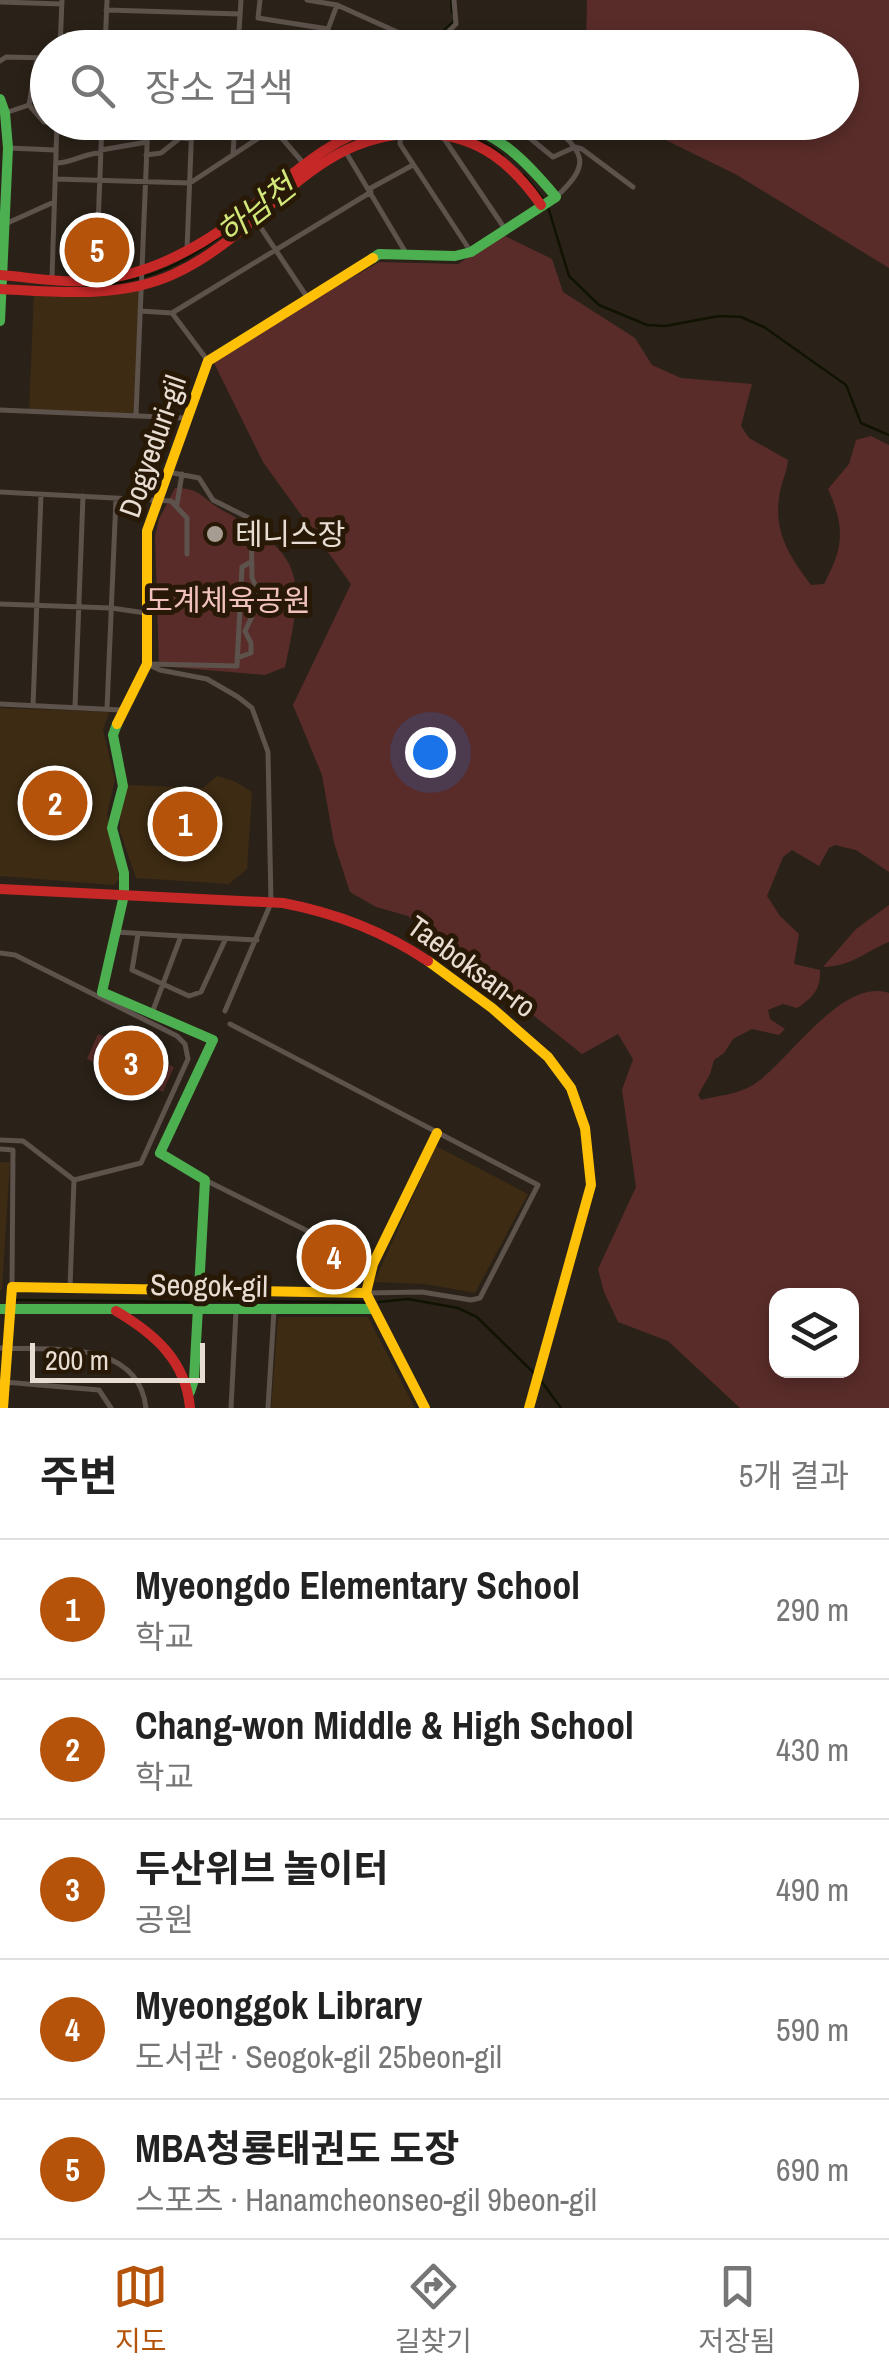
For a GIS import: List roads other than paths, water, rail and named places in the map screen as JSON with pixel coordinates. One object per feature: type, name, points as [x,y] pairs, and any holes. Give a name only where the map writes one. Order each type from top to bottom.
[{"type":"street","points":[[105,30],[107,0]]},
{"type":"street","points":[[239,30],[241,0]]},
{"type":"street","points":[[260,0],[258,18],[328,29],[338,5]]},
{"type":"street","points":[[306,0],[338,5],[395,30]]},
{"type":"street","points":[[450,30],[456,24],[454,0]]},
{"type":"street","points":[[0,2],[62,2],[60,30]]},
{"type":"street","points":[[106,10],[240,14]]},
{"type":"street","points":[[0,61],[6,57],[30,58]]},
{"type":"street","points":[[28,104],[30,95]]},
{"type":"street","points":[[0,99],[8,148],[2,197],[0,322]]},
{"type":"street","points":[[5,112],[28,104]]},
{"type":"street","points":[[52,278],[56,140]]},
{"type":"street","points":[[86,294],[101,140]]},
{"type":"street","points":[[146,154],[161,153],[177,140]]},
{"type":"street","points":[[187,251],[192,140]]},
{"type":"street","points":[[233,156],[234,140]]},
{"type":"street","points":[[55,179],[190,183],[255,140]]},
{"type":"street","points":[[283,140],[307,167]]},
{"type":"street","points":[[0,289],[86,294],[197,263],[255,219],[332,140]]},
{"type":"street","points":[[1,275],[141,279],[235,220],[307,167],[367,140]]},
{"type":"street","points":[[400,140],[471,252],[577,178],[581,160],[575,147]]},
{"type":"street","points":[[445,140],[505,229]]},
{"type":"street","points":[[464,140],[501,158],[547,201]]},
{"type":"street","points":[[497,140],[525,160],[547,201]]},
{"type":"street","points":[[532,140],[553,158],[575,147]]},
{"type":"street","points":[[567,140],[633,187]]},
{"type":"street","points":[[56,163],[70,163],[92,153],[147,142],[136,415]]},
{"type":"street","points":[[8,148],[56,150]]},
{"type":"street","points":[[344,148],[406,254]]},
{"type":"street","points":[[140,311],[172,314],[413,165]]},
{"type":"street","points":[[3,224],[54,202]]},
{"type":"street","points":[[255,219],[307,297]]},
{"type":"street","name":"Dogyeduri-gil","points":[[147,664],[147,531],[184,418],[208,361],[379,254],[455,256],[471,252]]},
{"type":"street","name":"Dogyeduri-gil","points":[[172,314],[208,361]]},
{"type":"street","points":[[0,410],[184,418]]},
{"type":"street","points":[[167,472],[199,478],[214,500],[251,519],[252,578],[261,598],[245,631],[251,653],[237,658]]},
{"type":"street","points":[[177,504],[182,474]]},
{"type":"street","points":[[0,492],[171,501],[187,518],[188,554]]},
{"type":"street","points":[[33,706],[40,494]]},
{"type":"street","points":[[74,707],[83,496]]},
{"type":"street","points":[[107,709],[116,498]]},
{"type":"street","points":[[147,664],[237,666],[242,567],[251,562]]},
{"type":"street","points":[[0,604],[146,613]]},
{"type":"street","points":[[147,664],[121,710],[113,734],[123,786],[112,828],[124,874],[124,895],[102,992],[212,1040],[160,1153],[205,1180],[373,1264]]},
{"type":"street","points":[[147,664],[207,678],[252,708],[268,752],[271,903],[225,1011]]},
{"type":"street","points":[[0,704],[121,710]]},
{"type":"street","name":"Taeboksan-ro","points":[[0,890],[315,908],[347,918],[420,954],[541,1047],[565,1078],[582,1111],[590,1150],[591,1185],[529,1408]]},
{"type":"street","points":[[116,932],[257,940]]},
{"type":"street","points":[[138,934],[130,967],[189,996],[201,992],[226,938]]},
{"type":"street","points":[[152,1013],[180,936]]},
{"type":"street","points":[[0,953],[15,955],[177,1036],[185,1044],[188,1059],[140,1164],[74,1180]]},
{"type":"street","points":[[8,1301],[70,1288],[422,1292],[480,1298],[538,1185],[230,1024]]},
{"type":"street","points":[[426,1408],[366,1292],[373,1264],[437,1132]]},
{"type":"street","points":[[0,1140],[22,1141],[74,1180]]},
{"type":"street","points":[[0,1149],[13,1150],[3,1408]]},
{"type":"street","points":[[70,1288],[74,1180]]},
{"type":"street","points":[[190,1408],[205,1180]]},
{"type":"street","name":"Seogok-gil","points":[[8,1301],[236,1311],[374,1309]]},
{"type":"street","points":[[112,1308],[144,1326],[174,1357],[190,1392]]},
{"type":"street","points":[[231,1408],[236,1311]]},
{"type":"street","points":[[268,1408],[274,1311]]},
{"type":"street","points":[[4,1348],[100,1354],[133,1376],[146,1408]]},
{"type":"street","points":[[4,1382],[99,1390],[111,1408]]},
{"type":"waterway","points":[[451,0],[452,13]]},
{"type":"waterway","points":[[444,30],[454,21]]},
{"type":"waterway","name":"하남천","points":[[269,197],[302,169],[348,140]]},
{"type":"waterway","name":"하남천","points":[[478,140],[503,156]]},
{"type":"waterway","name":"하남천","points":[[524,175],[544,200]]},
{"type":"waterway","points":[[548,207],[569,276],[599,305],[647,325],[665,326],[719,316],[741,317],[764,327],[846,385],[861,423],[889,435]]},
{"type":"waterway","name":"하남천","points":[[89,286],[131,280],[167,268],[201,250],[236,224]]},
{"type":"waterway","points":[[379,1302],[408,1299],[458,1308],[477,1317],[539,1378],[561,1408]]},
{"type":"waterway","points":[[16,1300],[194,1302]]},
{"type":"waterway","points":[[204,1301],[365,1302]]},
{"type":"place","name":"MBA청룡태권도 도장","points":[[97,250]]},
{"type":"place","name":"테니스장","points":[[215,534]]},
{"type":"place","name":"Chang-won Middle & High School","points":[[55,803]]},
{"type":"place","name":"Myeongdo Elementary School","points":[[185,824]]},
{"type":"place","name":"두산위브 놀이터","points":[[131,1063]]},
{"type":"place","name":"Myeonggok Library","points":[[334,1257]]},
{"type":"park label","name":"도계체육공원","points":[[228,600]]}]
